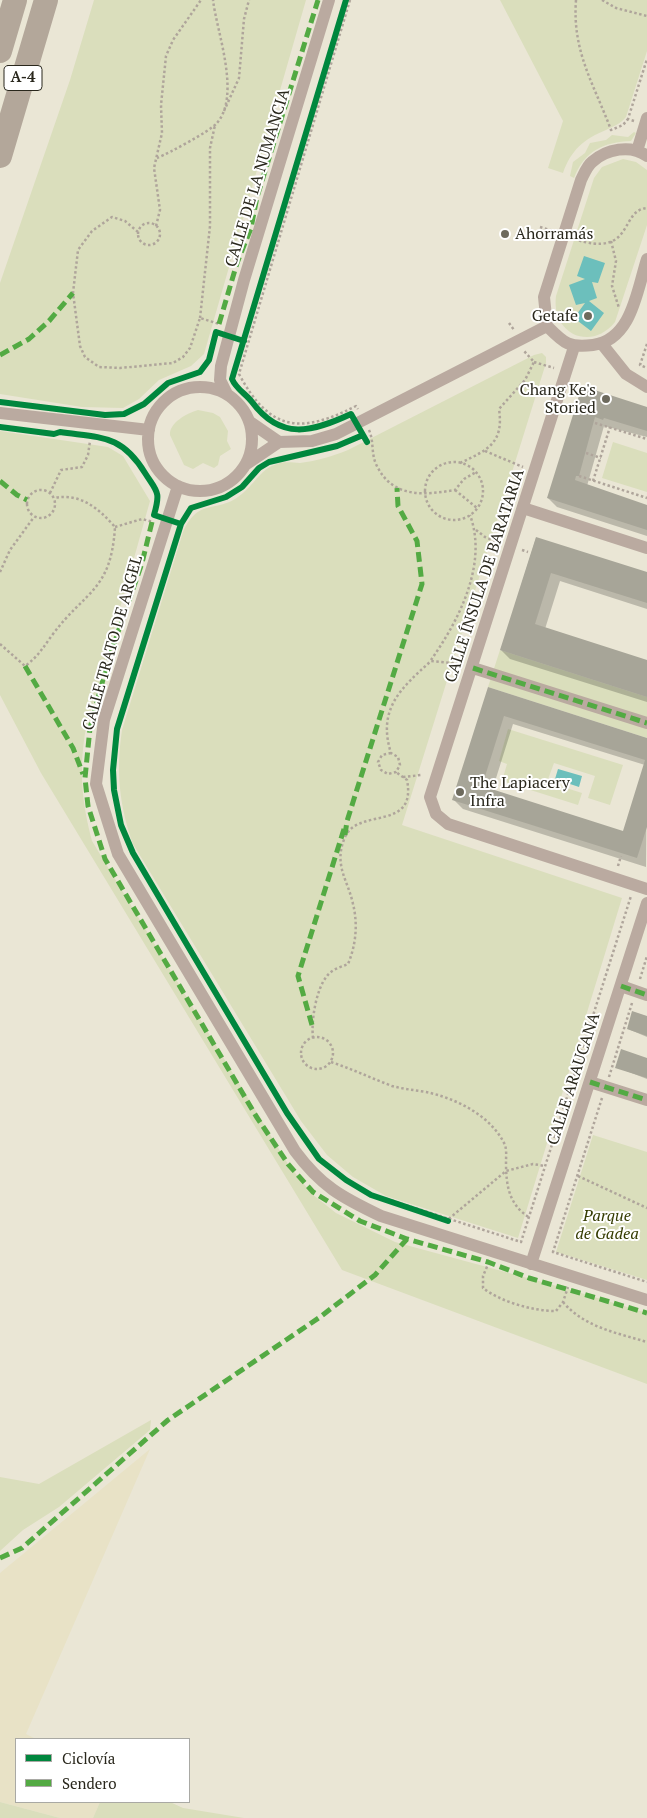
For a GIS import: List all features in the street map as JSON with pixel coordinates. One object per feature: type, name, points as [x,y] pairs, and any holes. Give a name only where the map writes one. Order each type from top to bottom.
[{"type":"highway","name":"A-4","points":[[0,51],[15,0]]},
{"type":"highway","name":"A-4","points":[[0,156],[46,0]]},
{"type":"street","name":"CALLE DE LA NUMANCIA","points":[[233,392],[220,380],[221,366],[244,280],[329,0]]},
{"type":"street","points":[[645,124],[642,153],[611,149],[591,163],[581,180],[544,297],[547,326],[560,339],[574,347],[602,344],[616,338],[625,327],[647,259]]},
{"type":"street","points":[[245,465],[279,442],[312,441],[336,434],[547,326]]},
{"type":"street","points":[[602,344],[626,374],[647,387]]},
{"type":"street","name":"CALLE ÍNSULA DE BARATARIA","points":[[574,347],[473,668],[430,797],[436,814],[448,824],[619,885]]},
{"type":"street","points":[[201,386],[221,366]]},
{"type":"street","points":[[201,386],[233,392],[250,422],[252,444],[245,465],[236,477],[223,486],[208,490],[192,490],[178,486],[164,476],[154,462],[149,447],[149,430],[153,416],[161,404],[172,394],[186,388],[201,386]]},
{"type":"street","points":[[0,413],[149,430]]},
{"type":"street","points":[[250,422],[279,442]]},
{"type":"street","name":"CALLE TRATO DE ARGEL","points":[[178,486],[165,522],[104,720],[96,784],[118,854],[295,1150],[321,1183],[348,1200],[380,1216],[647,1300]]},
{"type":"street","points":[[523,508],[647,548]]},
{"type":"street","points":[[473,668],[647,723]]},
{"type":"street","points":[[619,885],[647,889]]},
{"type":"street","name":"CALLE ARAUCANA","points":[[532,1264],[647,903]]},
{"type":"street","points":[[621,986],[641,993]]},
{"type":"street","points":[[590,1082],[647,1100]]},
{"type":"path","points":[[201,0],[173,40],[166,56],[161,105],[162,133],[154,168],[160,210],[156,226],[159,236],[152,244],[142,242],[138,232],[125,221],[112,217],[92,230],[78,250],[73,293],[80,346],[85,357],[99,367],[120,368],[173,363],[183,357],[190,348],[200,318],[210,226],[210,148],[216,125],[223,115],[239,78],[244,19],[249,0]]},
{"type":"path","points":[[213,0],[227,73],[223,115]]},
{"type":"path","points":[[232,379],[346,0]]},
{"type":"path","points":[[350,0],[238,374],[244,384],[271,415],[283,422],[296,425],[317,422],[356,406],[367,442]]},
{"type":"path","points":[[576,0],[576,34],[584,67],[598,95],[611,130],[623,125],[645,124]]},
{"type":"path","points":[[602,0],[616,8],[647,16]]},
{"type":"path","points":[[623,125],[628,119],[647,59]]},
{"type":"path","points":[[628,119],[645,124]]},
{"type":"path","points":[[156,158],[216,125]]},
{"type":"path","points":[[540,227],[595,244],[611,242],[622,234],[637,212],[647,208]]},
{"type":"path","points":[[138,232],[141,226],[147,223],[156,226]]},
{"type":"path","points":[[611,242],[616,261],[613,294],[617,307],[630,312]]},
{"type":"path","points":[[200,318],[216,323]]},
{"type":"path","points":[[460,462],[476,472],[483,490],[482,500],[478,508],[470,515],[451,520],[442,518],[430,508],[425,494],[425,485],[434,469],[451,462],[460,462],[485,451],[496,438],[502,425],[499,409],[525,380],[534,362],[526,356],[509,323]]},
{"type":"path","points":[[647,344],[640,365],[647,368]]},
{"type":"path","points":[[233,392],[258,412],[284,428],[296,430],[316,428],[351,414],[360,422],[373,440],[373,454],[385,478],[409,493],[425,494],[455,490],[464,479],[476,472]]},
{"type":"path","points":[[595,423],[647,439]]},
{"type":"path","points":[[593,481],[610,428]]},
{"type":"path","points":[[50,493],[61,470],[82,467],[88,455],[90,438]]},
{"type":"path","points":[[485,451],[510,463],[535,471]]},
{"type":"path","points":[[586,453],[601,458]]},
{"type":"path","points":[[578,476],[647,498]]},
{"type":"path","points":[[37,490],[50,493],[54,498],[52,512],[44,518],[34,517],[28,509],[29,495],[37,490]]},
{"type":"path","points":[[455,490],[478,508]]},
{"type":"path","points":[[54,498],[68,496],[79,499],[102,513],[115,527]]},
{"type":"path","points":[[150,514],[165,522]]},
{"type":"path","points":[[391,753],[385,732],[395,697],[431,661],[450,632],[468,590],[477,546],[475,529],[470,515]]},
{"type":"path","points":[[0,572],[10,550],[34,517]]},
{"type":"path","points":[[115,527],[142,520],[165,522]]},
{"type":"path","points":[[0,644],[25,666],[34,660],[53,634],[101,582],[109,566],[115,527]]},
{"type":"path","points":[[431,661],[457,663],[473,668]]},
{"type":"path","points":[[313,1038],[312,1025],[317,999],[326,976],[348,964],[356,935],[353,902],[345,884],[341,865],[341,849],[345,835],[360,822],[389,817],[403,806],[409,792],[407,780],[396,772],[384,773],[379,767],[382,755],[391,753],[398,757],[400,760],[396,772]]},
{"type":"path","points":[[402,777],[421,775]]},
{"type":"path","points":[[384,1199],[522,1242],[631,895],[619,885],[626,860]]},
{"type":"path","points":[[647,956],[641,993],[606,1087],[553,1252],[647,1282]]},
{"type":"path","points":[[313,1038],[324,1038],[332,1046],[333,1057],[331,1062],[323,1069],[312,1069],[304,1063],[302,1048],[304,1043],[313,1038]]},
{"type":"path","points":[[331,1062],[394,1086],[426,1092],[466,1106],[499,1135],[505,1145],[506,1171],[512,1202],[520,1212],[529,1218],[561,1228]]},
{"type":"path","points":[[423,1230],[449,1220],[506,1171],[532,1164],[562,1168],[647,1208]]},
{"type":"path","points":[[498,1234],[483,1276],[483,1288],[492,1295],[542,1311],[556,1311],[563,1302],[577,1260]]},
{"type":"path","points":[[563,1302],[573,1313],[601,1328],[647,1342]]},
{"type":"shaded area","points":[[150,1449],[26,1734],[34,1738],[15,1738],[15,1803],[100,1803],[93,1818],[60,1818],[0,1802],[0,1573]]},
{"type":"green space","points":[[94,0],[306,0],[204,354],[191,366],[159,380],[139,399],[123,408],[82,407],[0,394],[0,283],[70,80]]},
{"type":"green space","points":[[500,0],[647,0],[647,51],[626,117],[579,146],[570,158],[563,173],[548,168],[563,121]]},
{"type":"green space","points":[[634,132],[636,133],[631,141],[612,143],[596,150],[583,161],[574,178],[570,176],[573,162],[585,153],[590,143],[606,140],[612,135],[628,137]]},
{"type":"green space","points":[[623,159],[636,162],[647,170],[647,225],[615,322],[605,331],[595,336],[584,337],[566,329],[556,309],[556,296],[594,178],[602,167]]},
{"type":"green space","points":[[542,353],[546,357],[546,363],[402,825],[622,898],[518,1238],[386,1196],[353,1177],[327,1155],[301,1121],[133,844],[122,802],[119,760],[122,730],[183,532],[189,521],[196,514],[203,509],[234,500],[263,472],[272,466],[283,463],[313,461],[348,450],[534,355]]},
{"type":"green space","points":[[198,410],[213,413],[220,417],[228,431],[227,441],[231,449],[220,456],[218,465],[214,468],[203,463],[193,469],[184,465],[170,435],[172,426],[184,416]]},
{"type":"green space","points":[[0,431],[108,447],[123,456],[150,501],[85,733],[82,787],[89,827],[92,841],[288,1164],[312,1194],[336,1213],[395,1242],[568,1289],[647,1313],[647,1384],[342,1270],[41,773],[0,695]]},
{"type":"green space","points":[[613,442],[647,453],[647,492],[602,478]]},
{"type":"green space","points":[[500,650],[647,697],[647,738],[488,687]]},
{"type":"green space","points":[[508,729],[623,765],[610,805],[588,798],[595,776],[554,763],[547,782],[582,793],[578,805],[502,781],[507,764],[499,761]]},
{"type":"green space","name":"Parque de Gadea","points":[[593,1135],[647,1152],[647,1280],[556,1252]]},
{"type":"green space","points":[[151,1420],[150,1430],[59,1507],[23,1530],[0,1551],[0,1477],[39,1484]]},
{"type":"green space","points":[[0,1802],[60,1818],[0,1818]]},
{"type":"green space","points":[[100,1803],[172,1803],[183,1808],[244,1818],[93,1818]]},
{"type":"water","points":[[584,256],[605,263],[598,283],[592,282],[597,298],[589,301],[604,313],[591,331],[574,318],[585,303],[576,305],[569,285],[585,279],[577,276]]},
{"type":"water","points":[[558,769],[582,776],[579,787],[555,779]]},
{"type":"building","points":[[582,386],[647,407],[647,431],[595,417],[579,476],[576,476],[575,480],[647,505],[647,530],[547,498]]},
{"type":"building","points":[[536,537],[647,572],[647,603],[551,573],[535,624],[647,660],[647,697],[500,650]]},
{"type":"building","points":[[488,687],[647,738],[647,827],[637,858],[452,800]],"holes":[[[504,716],[645,760],[623,831],[482,786]]]},
{"type":"building","points":[[632,1011],[647,1016],[647,1036],[627,1029]]},
{"type":"building","points":[[621,1049],[647,1058],[647,1078],[615,1068]]},
{"type":"marked path","points":[[219,324],[237,263],[251,228],[257,197],[318,0]]},
{"type":"marked path","points":[[0,355],[29,339],[49,321],[73,293]]},
{"type":"marked path","points":[[0,481],[17,495],[27,500]]},
{"type":"marked path","points":[[345,835],[347,821],[422,584],[417,541],[398,506],[397,488]]},
{"type":"marked path","points":[[152,522],[142,563],[108,661],[90,728],[85,778],[88,806],[105,859],[256,1116],[288,1164],[313,1192],[360,1221],[407,1239],[488,1262],[529,1278],[647,1313]]},
{"type":"marked path","points":[[25,666],[73,748],[83,774]]},
{"type":"marked path","points":[[473,668],[647,723]]},
{"type":"marked path","points":[[312,1025],[298,976],[344,829]]},
{"type":"marked path","points":[[621,986],[647,995]]},
{"type":"marked path","points":[[590,1082],[647,1100]]},
{"type":"marked path","points":[[0,1558],[22,1548],[168,1420],[320,1317],[375,1275],[407,1239]]},
{"type":"cycle path","points":[[346,0],[232,379],[236,386],[274,423],[286,428],[310,428],[351,414],[367,442]]},
{"type":"cycle path","points":[[0,402],[105,415],[124,414],[144,404],[168,383],[200,372],[209,360],[216,332],[244,341]]},
{"type":"cycle path","points":[[0,427],[54,434],[60,432],[87,435],[118,444],[136,460],[155,488],[157,501],[154,515],[181,524],[191,508],[226,497],[242,487],[259,468],[269,462],[337,446],[363,435]]},
{"type":"cycle path","points":[[181,524],[117,729],[113,770],[114,790],[121,825],[133,853],[189,948],[287,1113],[319,1159],[346,1180],[371,1195],[448,1221]]},
{"type":"place","name":"Ahorramás","points":[[505,234]]},
{"type":"place","name":"Getafe","points":[[588,316]]},
{"type":"place","name":"Chang Ke's Storied","points":[[606,399]]},
{"type":"place","name":"The Lapiacery Infra","points":[[460,792]]}]
